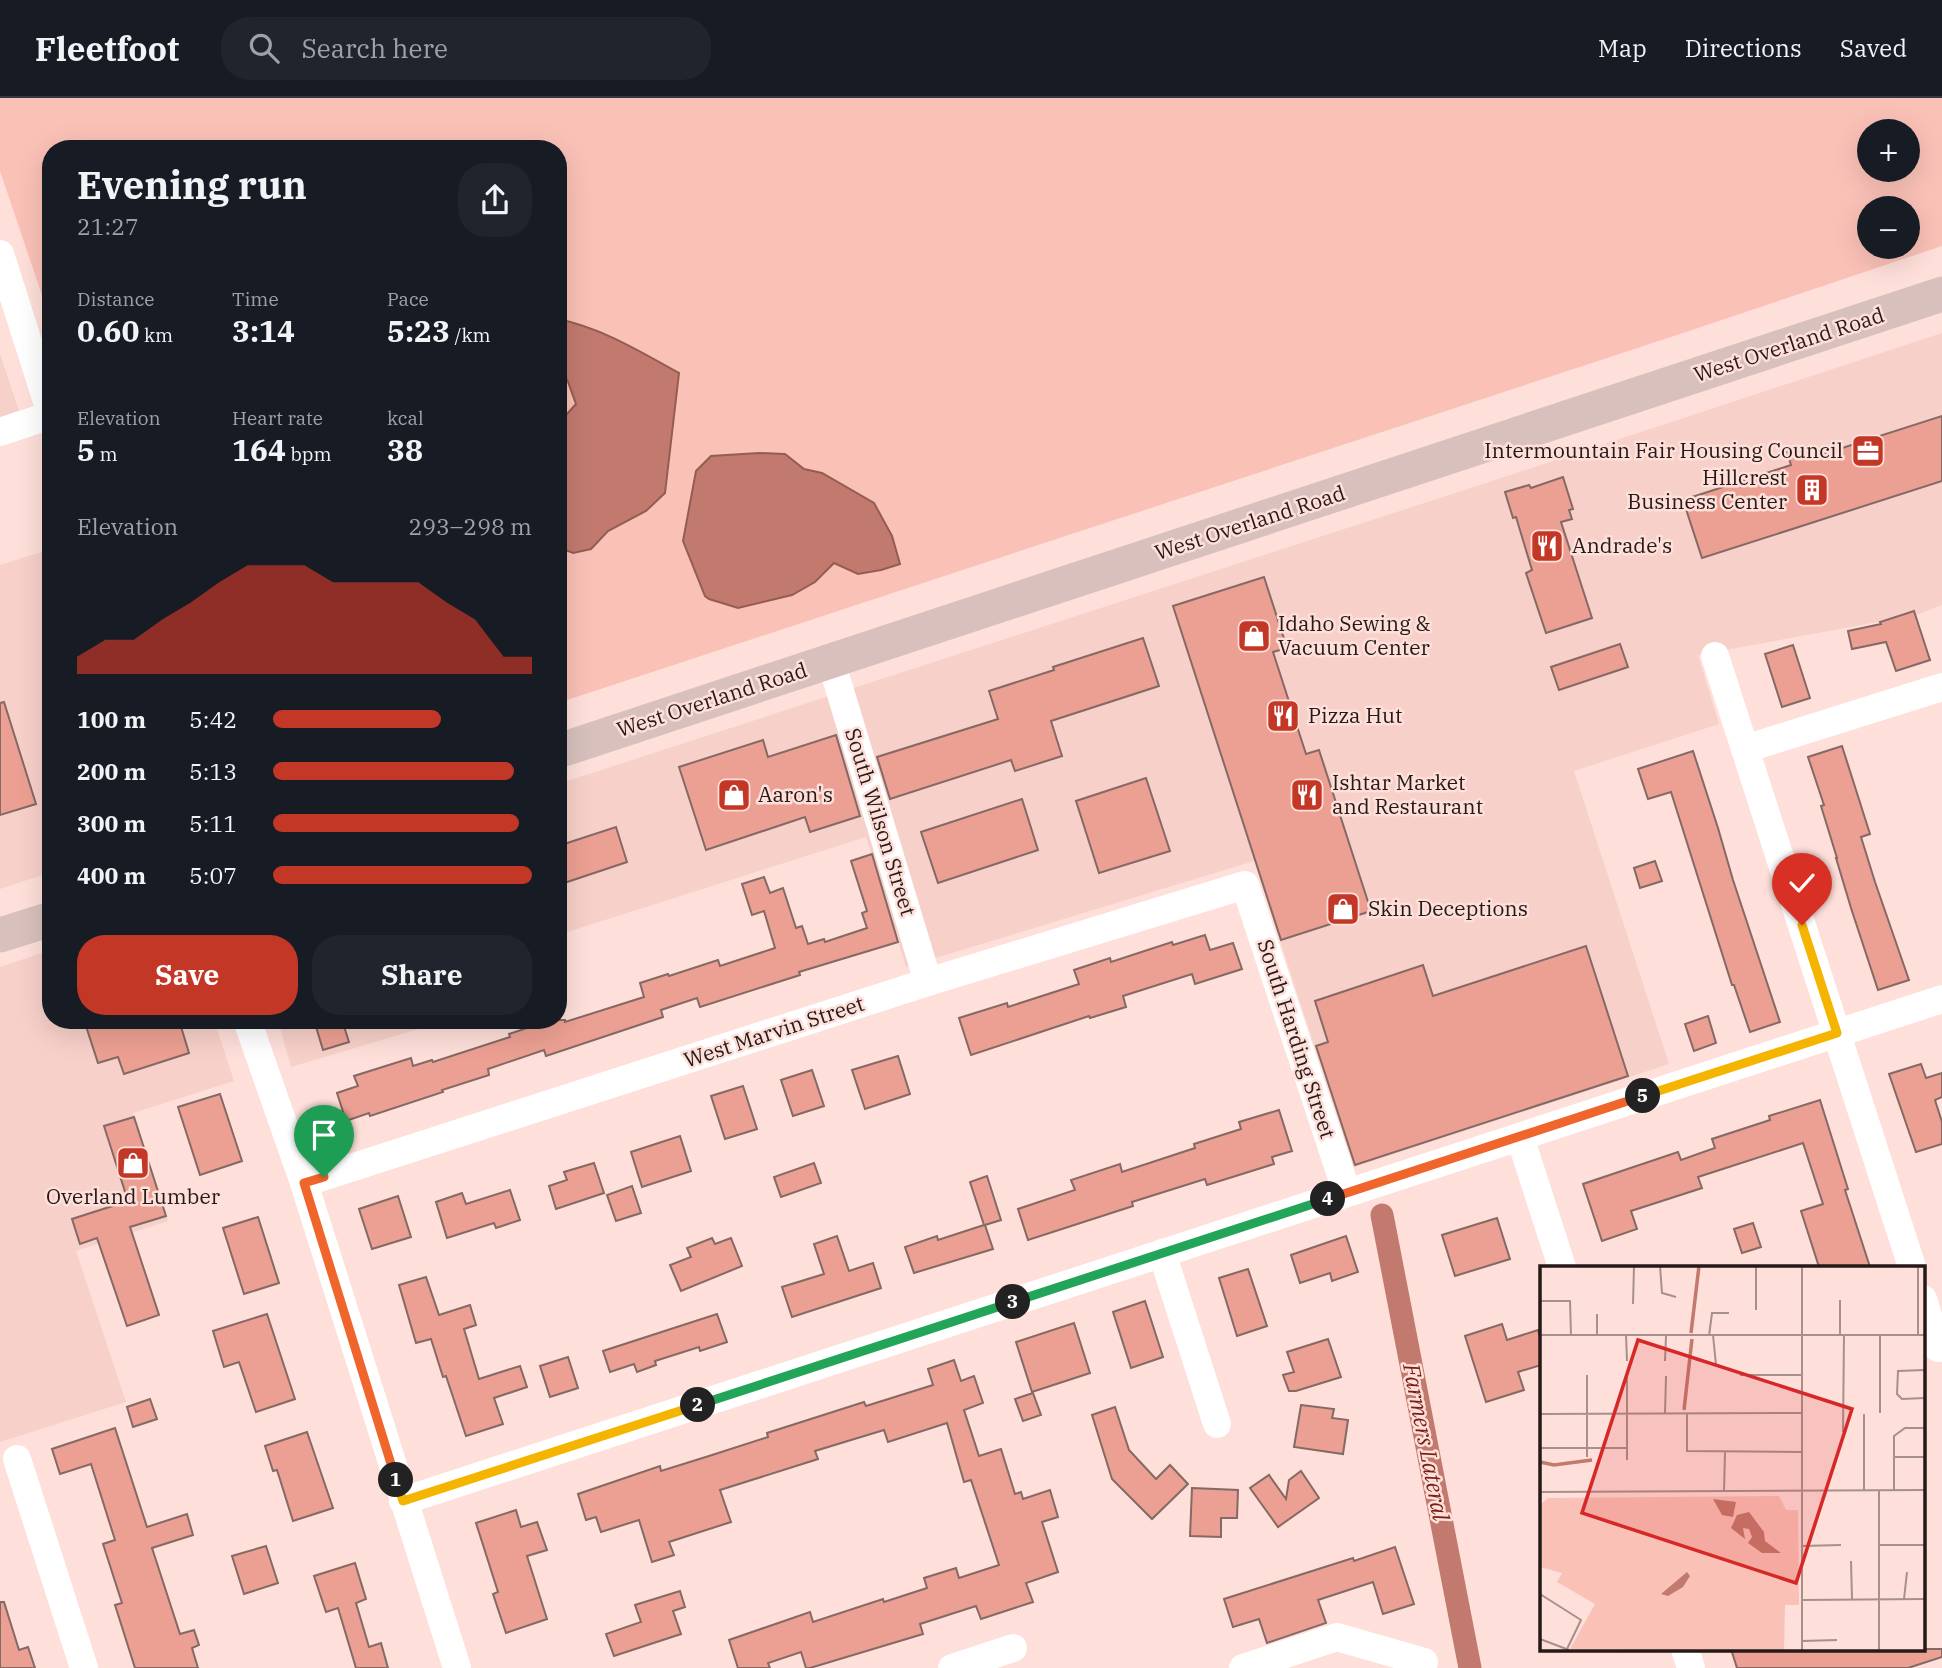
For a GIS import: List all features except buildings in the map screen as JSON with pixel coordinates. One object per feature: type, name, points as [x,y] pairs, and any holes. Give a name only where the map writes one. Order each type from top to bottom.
[{"type":"main road","name":"West Overland Road","points":[[567,748],[1942,294]]},
{"type":"main road","points":[[0,936],[42,922]]},
{"type":"street","points":[[0,254],[42,387]]},
{"type":"street","points":[[0,432],[42,418]]},
{"type":"street","points":[[1716,656],[1912,1266]]},
{"type":"street","name":"South Wilson Street","points":[[831,661],[928,982]]},
{"type":"street","points":[[1745,749],[1942,687]]},
{"type":"street","name":"West Marvin Street","points":[[304,1183],[928,982],[1245,885]]},
{"type":"street","name":"South Harding Street","points":[[1245,885],[1347,1193]]},
{"type":"street","points":[[403,1501],[1942,999]]},
{"type":"street","points":[[250,1029],[304,1183],[457,1668]]},
{"type":"street","points":[[1520,1137],[1562,1266]]},
{"type":"street","points":[[1162,1253],[1217,1424]]},
{"type":"street","points":[[1924,1302],[1938,1348]]},
{"type":"street","points":[[18,1459],[84,1668]]},
{"type":"street","points":[[1243,1668],[1337,1637],[1424,1662]]},
{"type":"street","points":[[952,1668],[1013,1648]]},
{"type":"street","points":[[1685,1650],[1691,1668]]},
{"type":"shaded area","points":[[0,98],[1942,98],[1942,246],[1920,253],[1920,196],[1857,196],[1857,259],[1903,259],[567,700],[567,140],[42,140],[42,295],[0,171]]},
{"type":"shaded area","points":[[567,321],[606,335],[679,373],[665,493],[646,511],[608,531],[591,549],[573,553],[567,551],[567,414],[576,404],[568,382]]},
{"type":"shaded area","points":[[1942,333],[1942,605],[1916,615],[1698,655],[1719,724],[1574,771],[1669,1064],[1354,1167],[1254,861],[906,967],[866,837],[567,932],[567,781]]},
{"type":"shaded area","points":[[0,354],[19,411],[0,417]]},
{"type":"shaded area","points":[[785,454],[804,469],[822,473],[874,503],[892,536],[900,564],[858,574],[834,563],[815,582],[792,595],[738,608],[705,596],[683,541],[696,471],[711,456]]},
{"type":"shaded area","points":[[42,552],[42,875],[0,889],[0,565]]},
{"type":"shaded area","points":[[42,953],[42,1029],[217,1029],[234,1081],[133,1113],[168,1221],[76,1251],[126,1402],[0,1442],[0,967]]},
{"type":"shaded area","points":[[280,1029],[419,1029],[291,1067]]},
{"type":"waterway","name":"Farmers Lateral","points":[[1382,1215],[1470,1668]]},
{"type":"place","name":"Intermountain Fair Housing Council","points":[[1868,451]]},
{"type":"place","name":"Hillcrest Business Center","points":[[1812,490]]},
{"type":"place","name":"Andrade's","points":[[1547,546]]},
{"type":"place","name":"Idaho Sewing & Vacuum Center","points":[[1254,636]]},
{"type":"place","name":"Pizza Hut","points":[[1283,716]]},
{"type":"place","name":"Aaron's","points":[[734,795]]},
{"type":"place","name":"Ishtar Market and Restaurant","points":[[1307,795]]},
{"type":"place","name":"Skin Deceptions","points":[[1343,909]]},
{"type":"place","name":"Overland Lumber","points":[[133,1163]]},
{"type":"route","points":[[324,1177],[304,1183],[403,1501],[1837,1033],[1802,925]]}]
